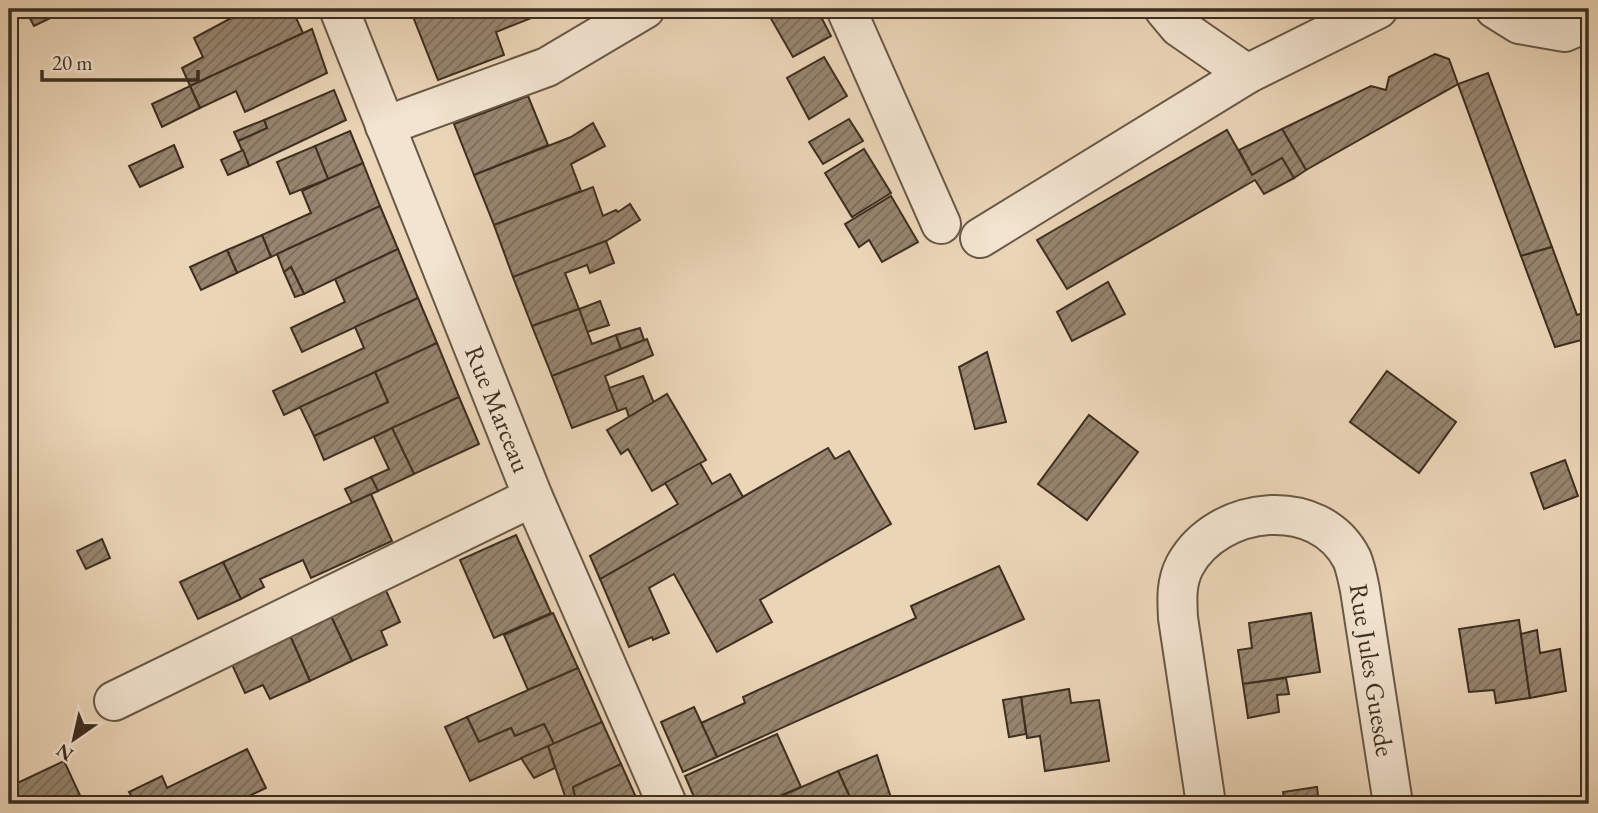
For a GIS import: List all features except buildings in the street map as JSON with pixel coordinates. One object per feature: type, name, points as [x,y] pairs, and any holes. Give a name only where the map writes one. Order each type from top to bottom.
[{"type":"street","name":"Rue Marceau","points":[[339,9],[533,497],[667,804]]},
{"type":"street","points":[[385,126],[547,67],[645,9]]},
{"type":"street","points":[[846,9],[940,223]]},
{"type":"street","points":[[1164,9],[1179,27],[1247,74]]},
{"type":"street","points":[[980,237],[1247,74],[1378,9]]},
{"type":"street","points":[[1495,9],[1519,24],[1565,32],[1589,21]]},
{"type":"street","points":[[114,701],[533,497]]},
{"type":"street","name":"Rue Jules Guesde","points":[[1206,804],[1178,618],[1177,594],[1180,577],[1195,552],[1219,530],[1247,517],[1280,514],[1312,523],[1335,539],[1351,558],[1360,590],[1393,804]]}]
